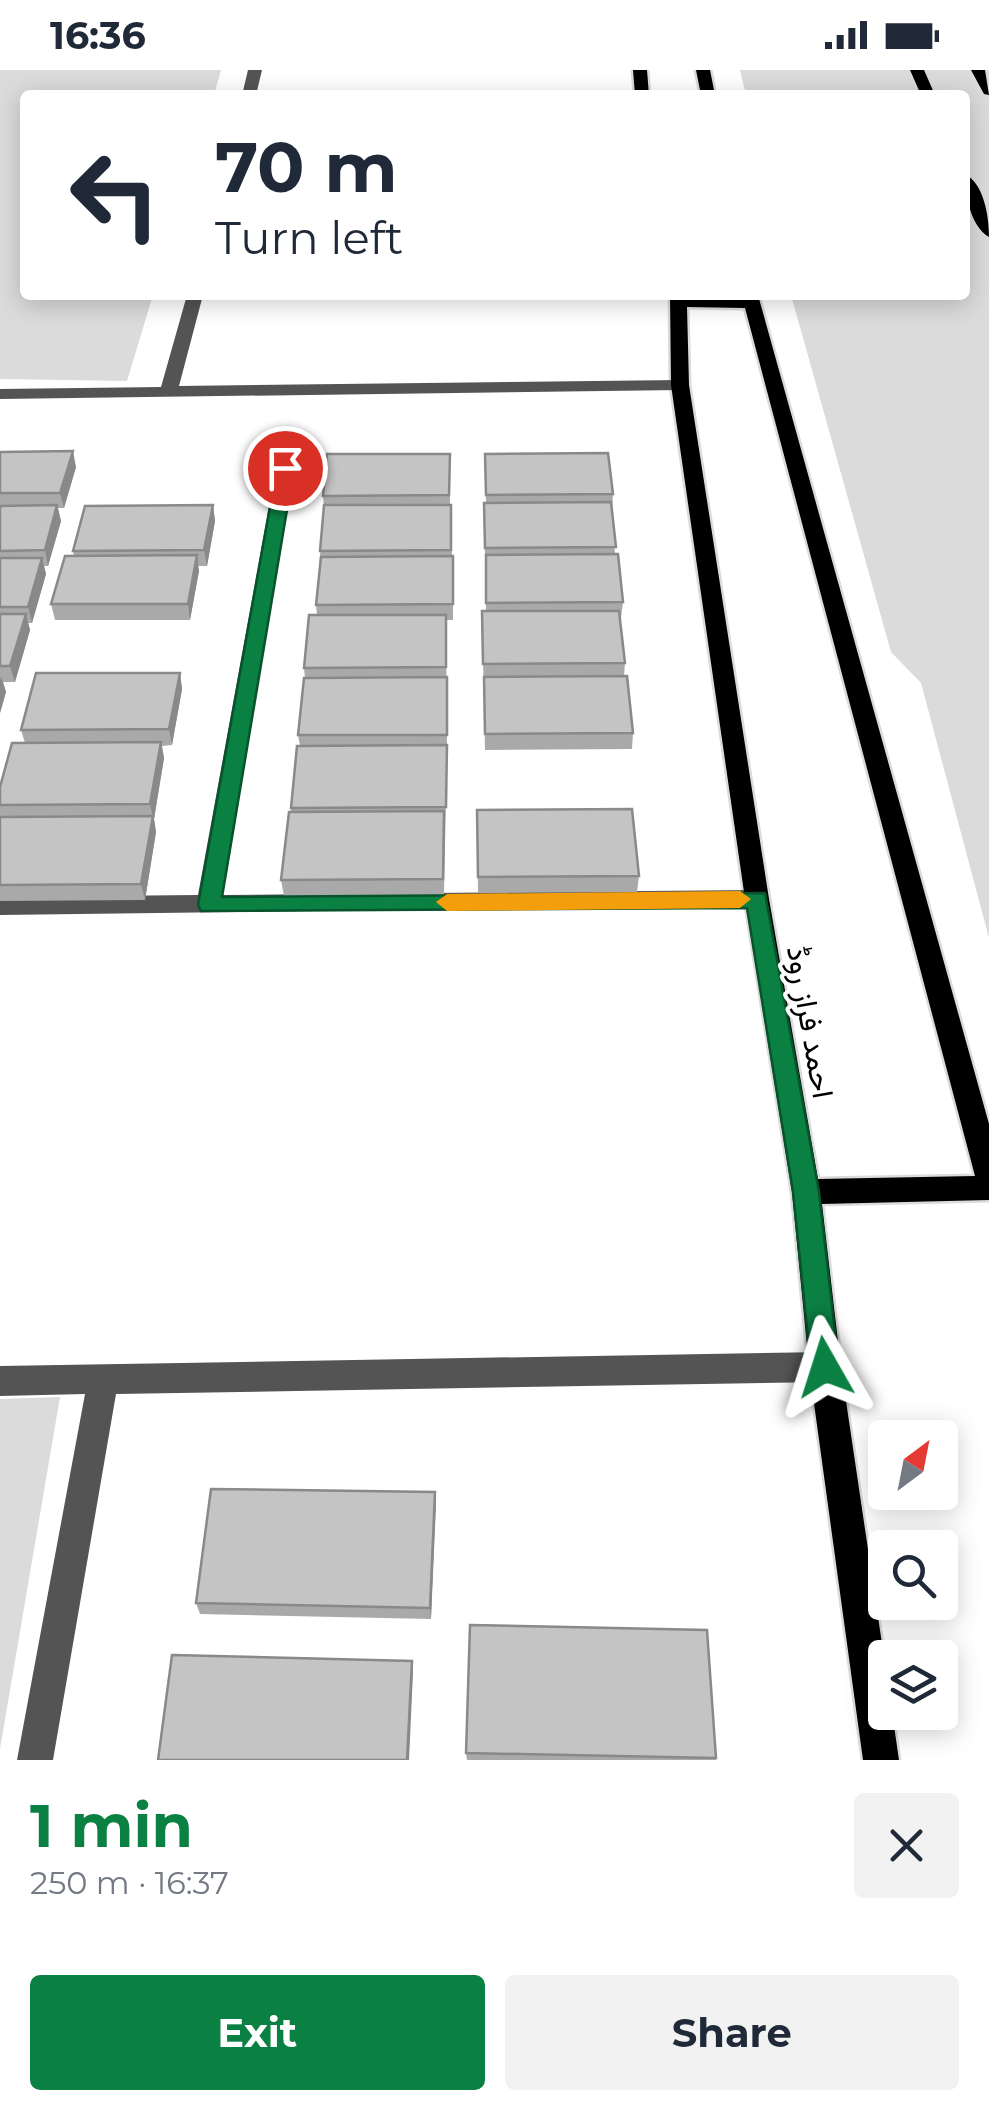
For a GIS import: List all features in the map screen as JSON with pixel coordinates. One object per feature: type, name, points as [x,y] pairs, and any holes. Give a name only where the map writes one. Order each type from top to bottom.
[{"type":"main road","points":[[978,70],[989,91]]},
{"type":"main road","points":[[970,189],[989,232]]},
{"type":"main road","name":"احمد فراز روڈ","points":[[679,300],[680,385],[757,899],[806,1192],[825,1367],[881,1760]]},
{"type":"main road","points":[[751,300],[989,1176]]},
{"type":"main road","points":[[806,1192],[989,1188]]},
{"type":"street","points":[[169,390],[194,300]]},
{"type":"street","points":[[0,394],[680,385]]},
{"type":"street","points":[[209,905],[285,468]]},
{"type":"street","points":[[0,906],[757,899]]},
{"type":"street","points":[[0,1381],[825,1367]]},
{"type":"street","points":[[35,1760],[103,1380]]},
{"type":"shaded area","points":[[0,70],[221,70],[215,90],[20,90],[20,300],[151,300],[127,381],[0,379]]},
{"type":"shaded area","points":[[740,70],[989,70],[989,938],[921,683],[891,652],[792,300],[970,300],[970,90],[745,90]]},
{"type":"shaded area","points":[[60,1397],[0,1749],[0,1399]]},
{"type":"building","points":[[73,451],[60,493],[0,493],[0,452]]},
{"type":"building","points":[[608,453],[613,494],[486,495],[485,454]]},
{"type":"building","points":[[327,454],[450,454],[449,495],[323,496]]},
{"type":"building","points":[[611,502],[616,547],[485,548],[484,503]]},
{"type":"building","points":[[57,505],[45,550],[0,551],[0,506]]},
{"type":"building","points":[[213,505],[204,550],[73,551],[85,506]]},
{"type":"building","points":[[324,505],[451,505],[451,550],[320,551]]},
{"type":"building","points":[[618,554],[623,602],[486,603],[486,555]]},
{"type":"building","points":[[197,555],[188,604],[51,604],[65,556]]},
{"type":"building","points":[[453,556],[453,604],[316,605],[321,557]]},
{"type":"building","points":[[0,558],[42,558],[28,607],[0,607]]},
{"type":"building","points":[[482,611],[619,611],[625,663],[483,664]]},
{"type":"building","points":[[0,614],[26,614],[10,666],[0,666]]},
{"type":"building","points":[[309,615],[446,615],[446,667],[304,668]]},
{"type":"building","points":[[36,673],[180,673],[169,729],[21,730]]},
{"type":"building","points":[[627,676],[633,733],[485,734],[484,677]]},
{"type":"building","points":[[447,677],[447,735],[298,735],[304,678]]},
{"type":"building","points":[[161,742],[150,804],[0,805],[0,787],[12,743]]},
{"type":"building","points":[[447,745],[446,807],[291,808],[297,746]]},
{"type":"building","points":[[632,809],[639,876],[478,877],[477,810]]},
{"type":"building","points":[[444,811],[443,879],[281,880],[289,812]]},
{"type":"building","points":[[153,816],[141,884],[0,885],[0,817]]},
{"type":"building","points":[[211,1489],[435,1492],[430,1608],[196,1603]]},
{"type":"building","points":[[470,1625],[707,1630],[716,1758],[466,1753]]},
{"type":"building","points":[[172,1655],[412,1661],[407,1760],[158,1760]]},
{"type":"slow traffic","points":[[447,902],[740,899]]},
{"type":"route","points":[[285,468],[209,905],[757,899],[806,1192],[825,1367]]}]
